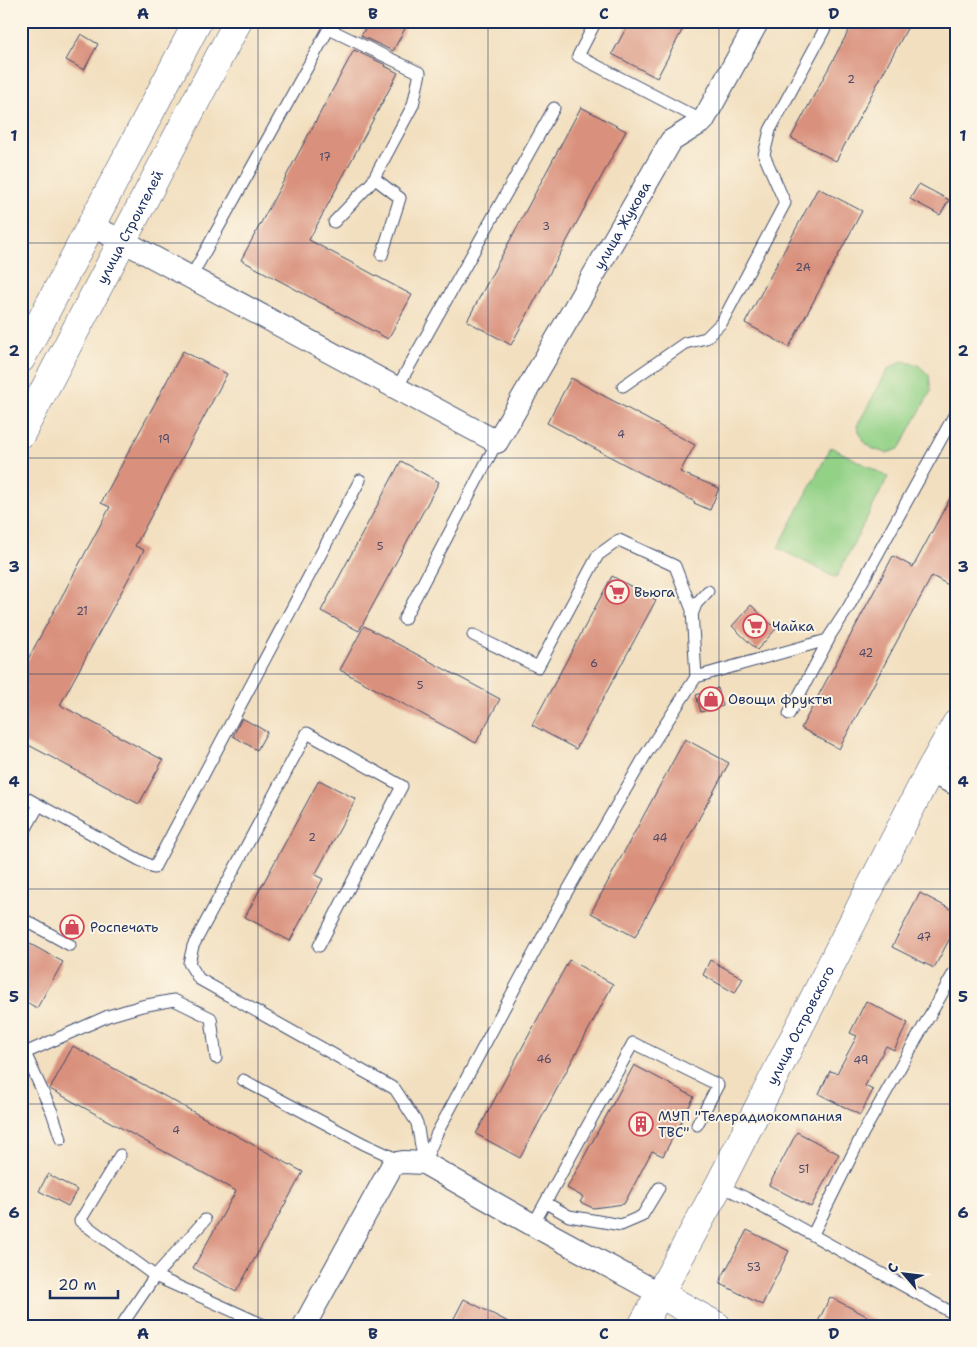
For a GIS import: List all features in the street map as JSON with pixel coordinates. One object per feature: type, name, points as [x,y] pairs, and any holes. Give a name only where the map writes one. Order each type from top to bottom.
[{"type":"street","points":[[21,360],[198,21]]},
{"type":"street","name":"улица Строителей","points":[[21,434],[238,21]]},
{"type":"street","points":[[704,121],[758,21]]},
{"type":"street","name":"улица Жукова","points":[[498,442],[671,141],[704,121]]},
{"type":"street","points":[[91,226],[191,277],[498,442]]},
{"type":"street","name":"улица Островского","points":[[642,1326],[719,1185],[929,772],[956,724]]},
{"type":"street","points":[[929,772],[956,784]]},
{"type":"street","points":[[304,1326],[392,1164],[413,1162],[533,1225],[717,1326]]},
{"type":"lane","points":[[596,21],[578,56],[704,121]]},
{"type":"lane","points":[[623,386],[685,343],[706,338],[722,322],[785,203],[764,155],[770,130],[828,21]]},
{"type":"lane","points":[[191,277],[331,25],[420,73],[413,105],[375,179],[334,222]]},
{"type":"lane","points":[[397,388],[554,108]]},
{"type":"lane","points":[[375,179],[400,198],[382,254]]},
{"type":"lane","points":[[789,714],[956,412]]},
{"type":"lane","points":[[404,619],[498,442]]},
{"type":"lane","points":[[21,795],[154,868],[360,480]]},
{"type":"lane","points":[[413,1162],[437,1133],[565,895],[646,754],[696,678],[692,610],[675,566],[619,540],[598,555],[538,668],[474,635]]},
{"type":"lane","points":[[692,615],[696,604],[708,591]]},
{"type":"lane","points":[[696,678],[829,639]]},
{"type":"lane","points":[[319,946],[402,786],[308,733],[194,946],[190,963],[199,979],[395,1089],[417,1122],[413,1162]]},
{"type":"lane","points":[[21,837],[39,805]]},
{"type":"lane","points":[[21,918],[70,945]]},
{"type":"lane","points":[[812,1234],[863,1133],[956,969]]},
{"type":"lane","points":[[61,1139],[52,1112],[23,1053],[108,1016],[142,1006],[174,1000],[211,1018],[216,1058]]},
{"type":"lane","points":[[533,1225],[633,1043],[718,1085],[697,1125]]},
{"type":"lane","points":[[242,1080],[364,1144],[413,1162]]},
{"type":"lane","points":[[120,1155],[80,1222],[155,1276],[266,1326]]},
{"type":"lane","points":[[719,1185],[812,1234],[956,1315]]},
{"type":"lane","points":[[546,1202],[569,1216],[621,1225],[642,1216],[659,1188]]},
{"type":"lane","points":[[121,1326],[155,1276],[206,1220]]},
{"type":"green space","points":[[902,361],[918,365],[929,375],[931,391],[899,449],[886,453],[873,449],[863,441],[857,426],[888,369]]},
{"type":"green space","points":[[831,447],[888,477],[836,578],[778,548]]},
{"type":"building","points":[[369,21],[409,21],[393,51],[361,36]]},
{"type":"building","points":[[630,21],[687,21],[657,78],[612,54]]},
{"type":"building","points":[[854,21],[911,21],[836,161],[791,138]]},
{"type":"building","points":[[81,34],[98,44],[84,70],[66,60]]},
{"type":"building","points":[[354,50],[386,65],[398,73],[309,240],[412,295],[388,339],[241,260]]},
{"type":"building","points":[[581,107],[626,131],[511,345],[467,321]]},
{"type":"building","points":[[919,184],[949,200],[940,215],[910,199]]},
{"type":"building","points":[[818,188],[862,211],[789,347],[745,323]]},
{"type":"building","points":[[183,351],[227,374],[135,546],[144,550],[60,705],[163,760],[139,804],[21,741],[21,672],[110,507],[101,503]]},
{"type":"building","points":[[571,378],[695,445],[680,472],[719,488],[710,510],[547,423]]},
{"type":"building","points":[[401,461],[439,482],[359,631],[321,611]]},
{"type":"building","points":[[956,487],[956,589],[932,576],[839,749],[801,728],[893,556],[913,567]]},
{"type":"building","points":[[612,576],[656,600],[576,749],[532,725]]},
{"type":"building","points":[[751,605],[776,629],[757,650],[732,626]]},
{"type":"building","points":[[364,626],[500,699],[476,743],[340,670]]},
{"type":"building","points":[[718,688],[723,706],[701,712],[696,695]]},
{"type":"building","points":[[242,718],[267,732],[257,750],[233,736]]},
{"type":"building","points":[[685,739],[729,763],[635,937],[591,913]]},
{"type":"building","points":[[319,780],[356,799],[315,875],[323,879],[290,941],[245,917]]},
{"type":"building","points":[[920,893],[956,912],[956,927],[934,968],[892,947]]},
{"type":"building","points":[[21,939],[63,962],[37,1008],[21,999]]},
{"type":"building","points":[[569,960],[613,984],[520,1158],[476,1134]]},
{"type":"building","points":[[710,960],[743,978],[735,993],[703,975]]},
{"type":"building","points":[[866,1001],[908,1023],[894,1050],[886,1046],[865,1086],[873,1090],[860,1115],[819,1094],[830,1071],[837,1073],[857,1036],[850,1033]]},
{"type":"building","points":[[73,1046],[303,1172],[236,1292],[193,1268],[236,1191],[50,1089]]},
{"type":"building","name":"МУП \"Телерадиокомпания ТВС\"","points":[[634,1065],[694,1097],[663,1156],[652,1151],[624,1204],[593,1208],[580,1202],[583,1197],[567,1188]]},
{"type":"building","points":[[797,1132],[839,1154],[811,1207],[769,1185]]},
{"type":"building","points":[[48,1174],[77,1190],[68,1206],[39,1191]]},
{"type":"building","points":[[747,1230],[789,1251],[762,1305],[719,1283]]},
{"type":"building","points":[[830,1297],[886,1326],[816,1326]]},
{"type":"building","points":[[464,1299],[516,1326],[450,1326]]},
{"type":"place","name":"Вьюга","points":[[617,592]]},
{"type":"place","name":"Чайка","points":[[755,626]]},
{"type":"place","name":"Овощи фрукты","points":[[711,699]]},
{"type":"place","name":"Роспечать","points":[[72,927]]},
{"type":"place","name":"МУП \"Телерадиокомпания ТВС\"","points":[[641,1124]]}]
